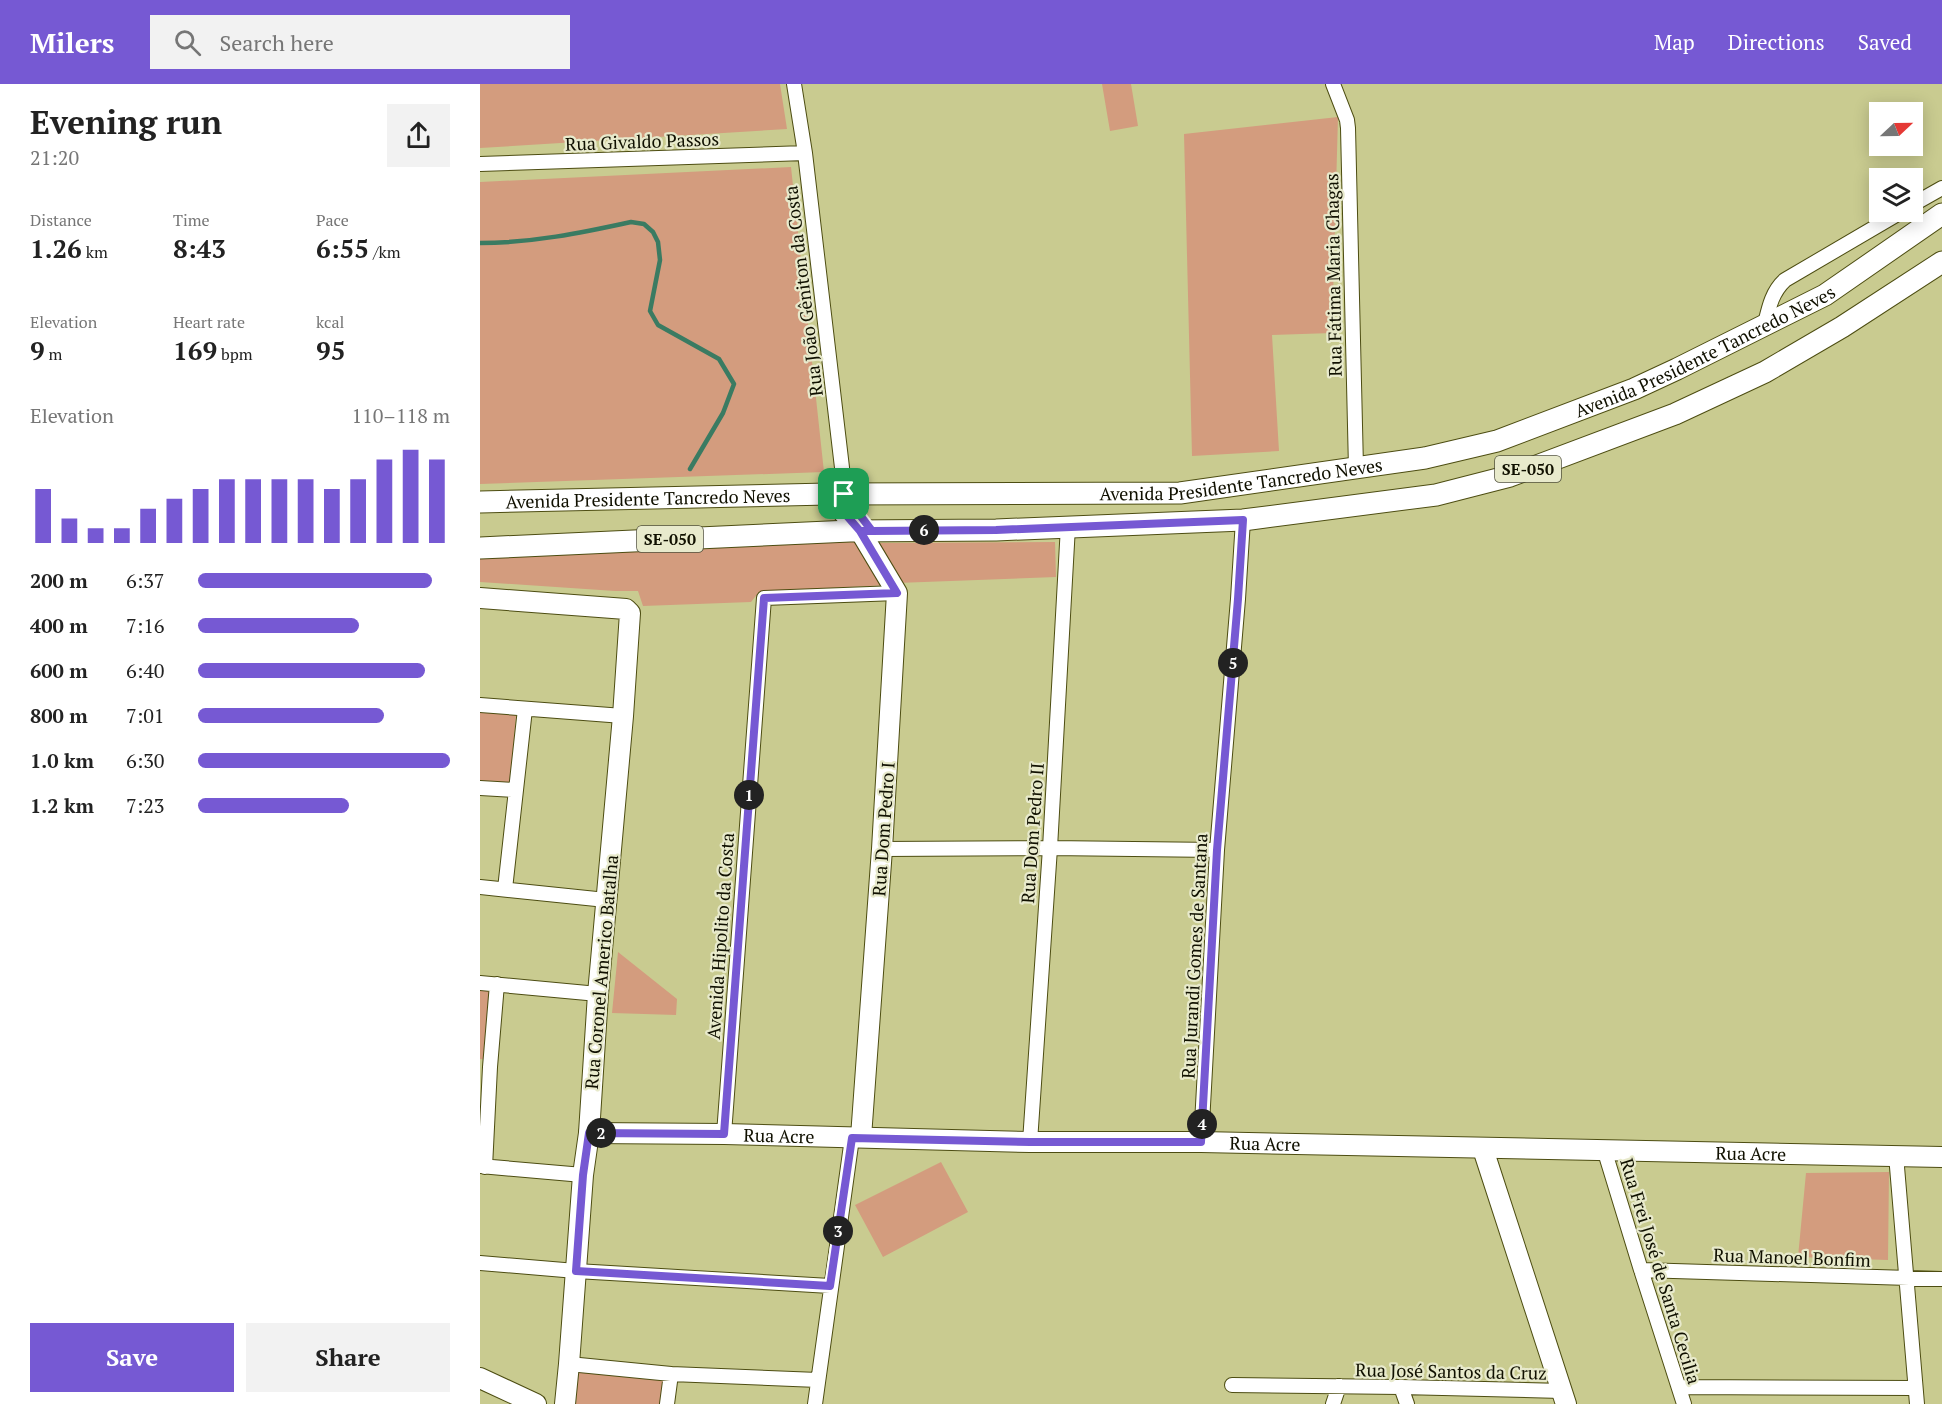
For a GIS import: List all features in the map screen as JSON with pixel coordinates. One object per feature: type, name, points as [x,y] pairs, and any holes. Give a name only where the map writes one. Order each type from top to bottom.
[{"type":"main road","name":"Avenida Presidente Tancredo Neves","points":[[480,502],[836,494],[1180,493],[1425,458],[1497,441],[1634,389],[1677,369],[1825,295],[1942,214]]},
{"type":"main road","name":"Avenida Presidente Tancredo Neves","points":[[480,548],[866,531],[996,530],[1243,520],[1436,495],[1510,476],[1675,414],[1765,372],[1842,327],[1942,262]]},
{"type":"main road","points":[[836,494],[866,531]]},
{"type":"street","name":"Rua João Gêniton da Costa","points":[[794,84],[805,153],[836,494]]},
{"type":"street","name":"Rua Fátima Maria Chagas","points":[[1333,84],[1348,128],[1356,468]]},
{"type":"street","name":"Rua Givaldo Passos","points":[[480,164],[805,153]]},
{"type":"street","points":[[1923,199],[1942,188]]},
{"type":"street","points":[[1766,324],[1769,306],[1776,288],[1785,280],[1884,222]]},
{"type":"street","name":"Rua Jurandi Gomes de Santana","points":[[1201,1142],[1217,850],[1243,520]]},
{"type":"street","name":"Rua Dom Pedro II","points":[[1030,1142],[1050,848],[1068,526]]},
{"type":"street","points":[[866,531],[897,593]]},
{"type":"street","name":"Avenida Hipolito da Costa","points":[[724,1134],[764,598],[897,593]]},
{"type":"street","name":"Rua Dom Pedro I","points":[[856,1138],[882,849],[897,593]]},
{"type":"street","name":"Rua Coronel Americo Batalha","points":[[480,598],[629,611],[623,716],[565,1404]]},
{"type":"street","points":[[480,705],[623,716]]},
{"type":"street","points":[[505,889],[525,710]]},
{"type":"street","points":[[480,788],[516,790]]},
{"type":"street","points":[[882,849],[1217,850]]},
{"type":"street","points":[[480,887],[606,900]]},
{"type":"street","points":[[480,982],[598,994]]},
{"type":"street","points":[[497,984],[485,1067],[482,1166],[583,1175]]},
{"type":"street","name":"Rua Acre","points":[[589,1133],[1030,1142],[1201,1142],[1483,1149],[1604,1149],[1942,1157]]},
{"type":"street","points":[[815,1404],[830,1286],[856,1138]]},
{"type":"street","points":[[1483,1149],[1564,1398]]},
{"type":"street","name":"Rua Frei José de Santa Cecilia","points":[[1604,1149],[1684,1404]]},
{"type":"street","points":[[1896,1155],[1917,1404]]},
{"type":"street","points":[[480,1263],[830,1286]]},
{"type":"street","name":"Rua Manoel Bonfim","points":[[1641,1270],[1942,1279]]},
{"type":"street","points":[[570,1364],[671,1374],[818,1380]]},
{"type":"street","points":[[667,1404],[671,1374]]},
{"type":"street","points":[[480,1378],[536,1404]]},
{"type":"street","name":"Rua José Santos da Cruz","points":[[1232,1385],[1401,1387],[1564,1398]]},
{"type":"street","name":"Rua José Santos da Cruz","points":[[1333,1404],[1339,1386]]},
{"type":"street","points":[[1401,1387],[1407,1404]]},
{"type":"street","points":[[1679,1387],[1916,1388]]},
{"type":"shaded area","points":[[480,84],[780,84],[787,129],[480,148]]},
{"type":"shaded area","points":[[1102,84],[1131,84],[1138,126],[1110,131]]},
{"type":"shaded area","points":[[1338,117],[1332,333],[1272,335],[1279,451],[1192,456],[1184,134]]},
{"type":"shaded area","points":[[791,167],[824,472],[480,484],[480,182]]},
{"type":"shaded area","points":[[861,542],[888,585],[759,592],[751,602],[643,606],[638,591],[480,582],[480,549]]},
{"type":"shaded area","points":[[1055,542],[1056,577],[897,583],[875,543]]},
{"type":"shaded area","points":[[480,712],[516,715],[510,787],[480,784]]},
{"type":"shaded area","points":[[618,952],[677,999],[676,1015],[612,1013]]},
{"type":"shaded area","points":[[480,987],[491,987],[487,1060],[480,1059]]},
{"type":"shaded area","points":[[941,1162],[968,1212],[883,1257],[855,1205]]},
{"type":"shaded area","points":[[1889,1172],[1888,1260],[1798,1257],[1806,1173]]},
{"type":"shaded area","points":[[578,1371],[664,1380],[661,1404],[576,1404]]},
{"type":"waterway","points":[[480,243],[537,239],[631,222],[644,224],[653,232],[658,242],[660,260],[650,311],[658,325],[719,359],[734,384],[723,413],[690,469]]},
{"type":"route","points":[[844,494],[828,494],[860,531],[866,531],[872,531],[996,530],[1243,520],[1217,850],[1201,1142],[1030,1142],[852,1138],[830,1286],[576,1271],[583,1175],[589,1133],[724,1134],[764,598],[897,593],[860,531],[872,531],[844,494]]}]
